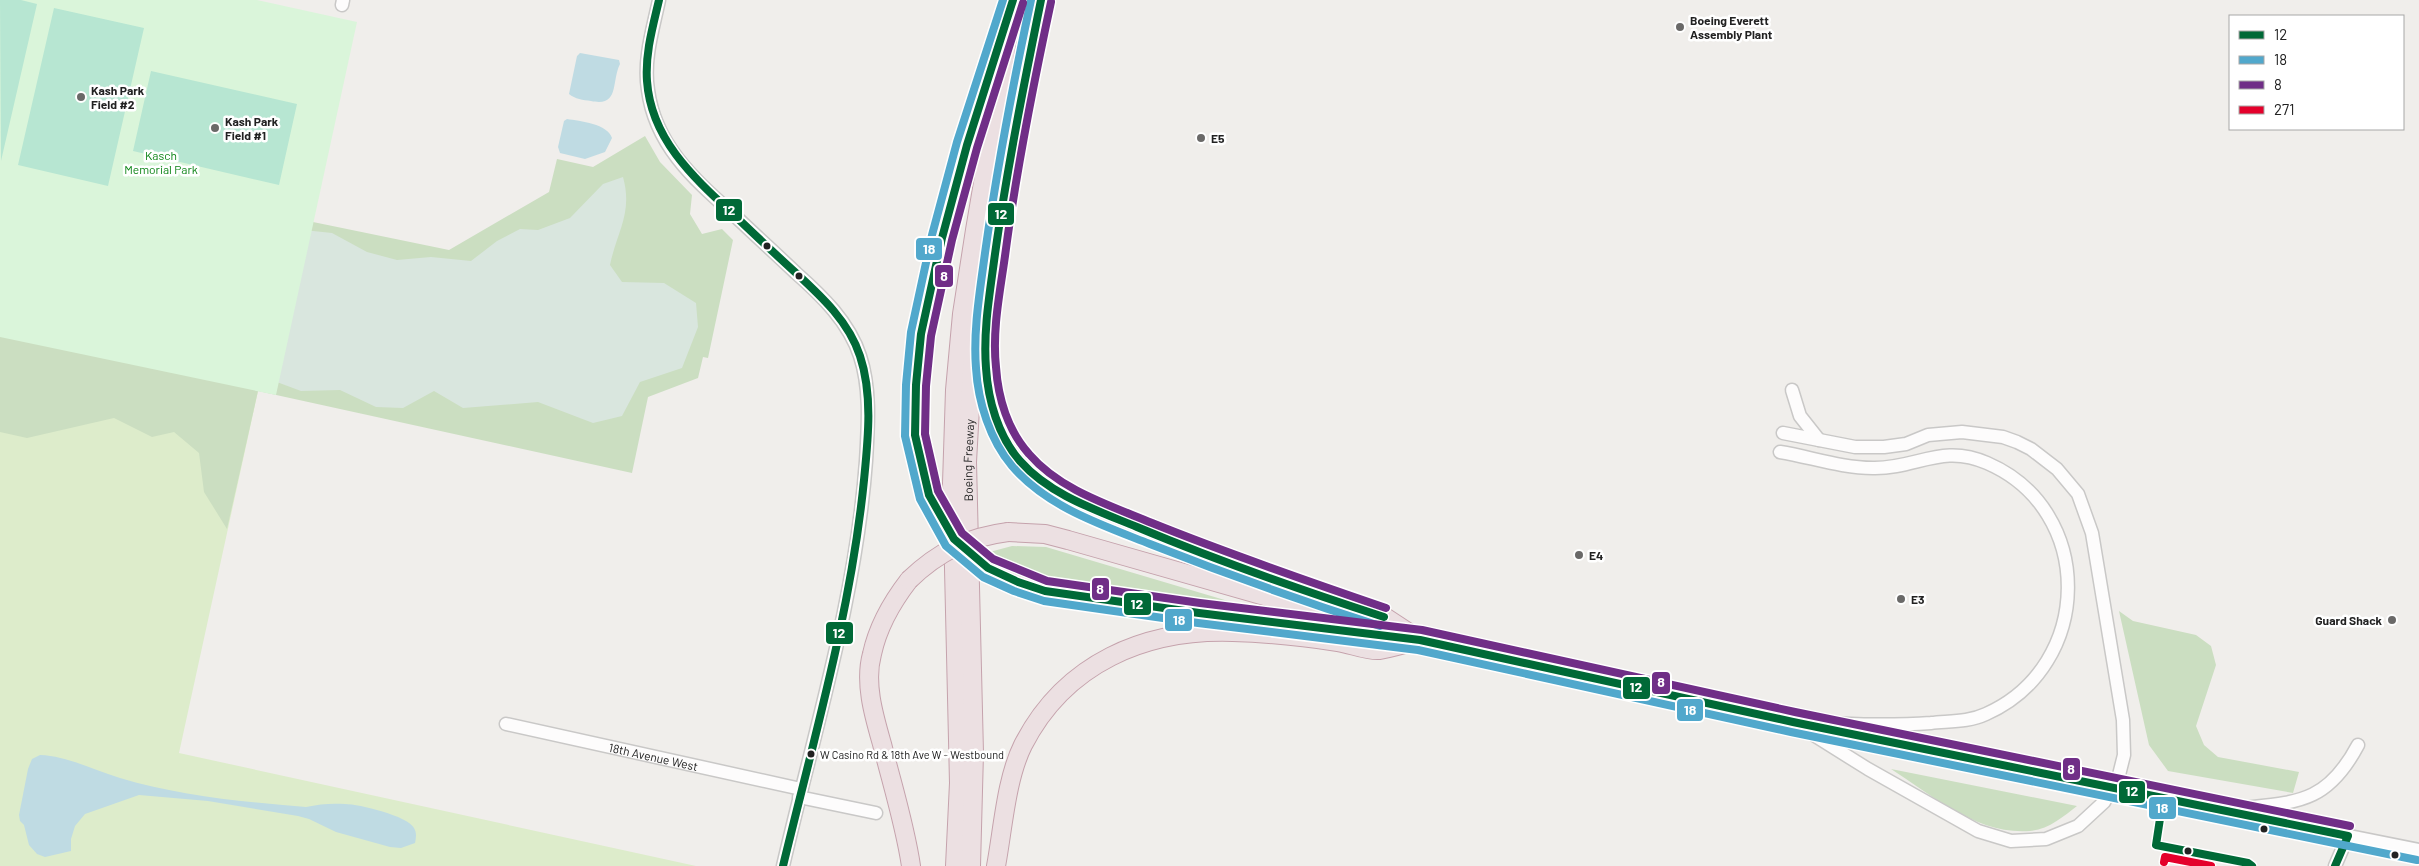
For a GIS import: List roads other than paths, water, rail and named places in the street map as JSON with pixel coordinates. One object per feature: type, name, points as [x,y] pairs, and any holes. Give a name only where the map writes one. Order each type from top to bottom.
[{"type":"highway","points":[[929,495],[915,435],[921,334],[931,284],[967,145],[1014,0]]},
{"type":"highway","name":"Boeing Freeway","points":[[956,866],[959,783],[952,483],[955,390],[962,314],[1014,0]]},
{"type":"highway","name":"Boeing Freeway","points":[[970,866],[974,753],[968,513],[969,410],[973,354],[985,261],[1002,192],[1040,0]]},
{"type":"highway","points":[[1002,192],[988,310],[985,355],[993,406],[1004,433],[1019,459],[1037,477],[1063,495],[1271,581],[1384,617],[1420,640]]},
{"type":"highway","points":[[911,866],[873,710],[870,680],[871,655],[881,626],[892,604],[909,580],[932,559],[972,538],[1008,532],[1045,534],[1420,640]]},
{"type":"highway","points":[[988,568],[1018,582],[1045,591],[1199,614],[1420,640]]},
{"type":"highway","points":[[996,866],[1014,772],[1023,745],[1037,722],[1062,692],[1087,670],[1103,660],[1141,642],[1190,634],[1233,632],[1337,642],[1378,650],[1420,640]]},
{"type":"street","points":[[659,0],[647,62],[648,88],[653,115],[663,139],[682,167],[826,300],[847,328],[860,354],[866,379],[868,403],[867,446],[858,540],[839,632],[782,866]]},
{"type":"street","points":[[1792,390],[1800,416],[1819,440]]},
{"type":"street","points":[[1783,433],[1855,447],[1884,447],[1906,444],[1928,434],[1962,432],[2003,437],[2031,449],[2067,479],[2083,505],[2092,533],[2122,720],[2124,755],[2118,776],[2104,802],[2078,826],[2046,839],[2011,841],[1994,837],[1970,826],[1868,770],[1793,722]]},
{"type":"street","points":[[1780,452],[1856,467],[1875,468],[1910,463],[1943,454],[1971,457],[1990,464],[2018,482],[2043,509],[2060,541],[2069,580],[2067,613],[2050,658],[2028,685],[2000,707],[1984,715],[1958,721],[1868,726],[1793,722]]},
{"type":"street","points":[[1420,640],[1793,722],[2419,850]]},
{"type":"street","name":"18th Avenue West","points":[[506,724],[800,793],[876,813]]},
{"type":"street","points":[[2222,811],[2273,805],[2312,796],[2346,767],[2358,746]]},
{"type":"street","points":[[2335,866],[2348,836]]},
{"type":"water","points":[[580,53],[619,60],[620,64],[611,97],[600,102],[576,98],[569,94],[577,56]]},
{"type":"water","points":[[567,119],[593,124],[605,129],[612,138],[605,152],[585,159],[560,153],[558,147],[564,121]]},
{"type":"water","points":[[40,755],[60,758],[120,778],[189,794],[306,807],[340,804],[371,808],[403,819],[410,824],[416,832],[415,843],[401,848],[390,847],[336,832],[309,819],[298,816],[208,801],[139,795],[85,814],[75,826],[71,839],[71,851],[45,857],[37,854],[29,845],[24,825],[20,821],[19,815],[28,769],[32,759]]},
{"type":"tunnel","points":[[929,495],[961,544],[988,568]]},
{"type":"place","name":"Boeing Everett Assembly Plant","points":[[1680,27]]},
{"type":"place","name":"Kash Park Field #2","points":[[81,97]]},
{"type":"place","name":"Kash Park Field #1","points":[[215,128]]},
{"type":"place","name":"E5","points":[[1201,138]]},
{"type":"place","name":"E4","points":[[1579,555]]},
{"type":"place","name":"E3","points":[[1901,599]]},
{"type":"place","name":"Guard Shack","points":[[2392,620]]},
{"type":"place","name":"W Casino Rd & 18th Ave W - Westbound","points":[[811,754]]},
{"type":"park label","name":"Kasch Memorial Park","points":[[161,162]]}]
